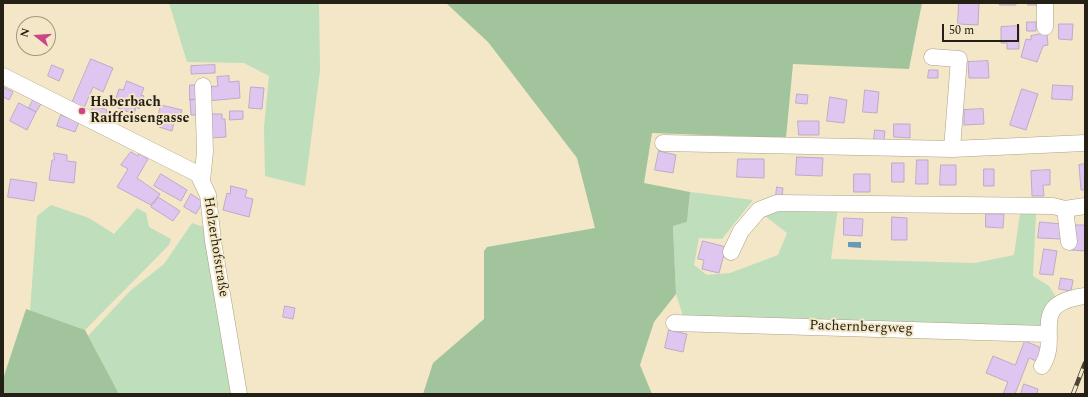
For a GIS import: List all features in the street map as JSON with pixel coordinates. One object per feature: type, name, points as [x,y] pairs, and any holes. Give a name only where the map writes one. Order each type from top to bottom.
[{"type":"street","points":[[1045,3],[1045,27]]},
{"type":"street","points":[[932,57],[959,59],[952,149]]},
{"type":"street","name":"Holzerhofstraße","points":[[3,76],[198,174],[208,195],[213,241],[239,394]]},
{"type":"street","points":[[202,180],[205,152],[203,86]]},
{"type":"street","points":[[663,143],[952,149],[1085,143]]},
{"type":"street","points":[[730,252],[741,231],[759,210],[777,203],[1053,206],[1065,209],[1085,206]]},
{"type":"street","points":[[1065,209],[1069,242]]},
{"type":"street","points":[[1042,366],[1049,351],[1047,334],[1048,320],[1052,310],[1068,298],[1085,296]]},
{"type":"street","name":"Pachernbergweg","points":[[674,323],[1047,334]]},
{"type":"green space","points":[[169,3],[319,3],[320,71],[305,186],[265,176],[264,127],[269,76],[244,63],[187,62]]},
{"type":"green space","points":[[446,3],[922,3],[909,69],[793,64],[786,138],[652,133],[644,183],[690,192],[687,222],[673,226],[676,294],[654,322],[640,365],[652,394],[423,394],[433,363],[484,319],[484,251],[487,247],[595,228],[577,158],[488,42]]},
{"type":"green space","points":[[690,192],[753,200],[722,239],[699,238],[694,265],[707,275],[730,273],[778,255],[787,233],[765,216],[780,207],[838,208],[831,259],[975,263],[1014,255],[1020,213],[1036,214],[1033,276],[1049,286],[1056,297],[1040,331],[683,316],[676,294],[673,226],[687,222]]},
{"type":"green space","points":[[51,205],[89,218],[114,234],[137,208],[146,213],[149,227],[171,239],[169,245],[85,330],[30,311],[37,216]]},
{"type":"green space","points":[[192,223],[207,228],[233,394],[119,394],[88,336],[131,290],[164,264]]},
{"type":"green space","points":[[26,309],[85,330],[119,394],[3,394],[3,379]]},
{"type":"water","points":[[848,242],[861,242],[861,248],[848,247]]},
{"type":"building","points":[[959,3],[979,3],[978,25],[958,24]]},
{"type":"building","points":[[1000,3],[1016,3],[1016,5],[1000,5]]},
{"type":"building","points":[[1028,3],[1038,3],[1038,5],[1028,5]]},
{"type":"building","points":[[1027,22],[1036,22],[1036,31],[1027,31]]},
{"type":"building","points":[[1059,24],[1073,24],[1072,40],[1059,39]]},
{"type":"building","points":[[1019,26],[1019,49],[1007,49],[1007,43],[1001,43],[1001,27]]},
{"type":"building","points":[[1047,33],[1048,45],[1043,46],[1037,62],[1021,57],[1026,39],[1031,40],[1031,36]]},
{"type":"building","points":[[91,59],[113,68],[103,92],[93,87],[84,108],[72,103]]},
{"type":"building","points":[[988,61],[989,78],[969,78],[968,62]]},
{"type":"building","points":[[52,65],[64,70],[59,81],[48,76]]},
{"type":"building","points":[[215,65],[215,73],[191,74],[191,66]]},
{"type":"building","points":[[929,70],[938,70],[938,78],[928,78]]},
{"type":"building","points":[[229,76],[229,82],[239,81],[240,98],[207,101],[206,87],[218,86],[217,77]]},
{"type":"building","points":[[127,81],[144,88],[141,95],[144,96],[139,109],[136,107],[134,114],[118,108],[121,100],[116,98],[119,89],[123,90]]},
{"type":"building","points":[[190,85],[200,85],[200,99],[190,100]]},
{"type":"building","points":[[1053,85],[1073,86],[1072,100],[1052,99]]},
{"type":"building","points":[[3,87],[13,92],[9,100],[3,97]]},
{"type":"building","points":[[251,87],[264,88],[262,109],[249,108]]},
{"type":"building","points":[[1022,89],[1038,94],[1026,130],[1010,125]]},
{"type":"building","points":[[865,90],[879,92],[877,113],[863,112]]},
{"type":"building","points":[[797,94],[808,95],[807,104],[796,103]]},
{"type":"building","points":[[830,97],[847,100],[844,123],[827,121]]},
{"type":"building","points":[[200,99],[201,115],[191,115],[190,100]]},
{"type":"building","points":[[33,100],[41,104],[36,112],[29,108]]},
{"type":"building","points":[[19,103],[36,112],[27,130],[10,121]]},
{"type":"building","points":[[94,105],[107,110],[104,119],[90,114]]},
{"type":"building","points":[[161,105],[182,110],[178,123],[174,122],[172,131],[159,127],[161,119],[158,118]]},
{"type":"building","points":[[983,109],[984,124],[964,125],[964,110]]},
{"type":"building","points":[[230,111],[243,111],[243,119],[230,120]]},
{"type":"building","points":[[210,114],[222,114],[222,119],[225,119],[226,137],[211,138]]},
{"type":"building","points":[[61,115],[79,122],[75,132],[57,126]]},
{"type":"building","points":[[798,121],[819,121],[819,135],[799,135]]},
{"type":"building","points":[[894,124],[910,124],[910,138],[894,137]]},
{"type":"building","points":[[875,130],[885,131],[884,140],[874,139]]},
{"type":"building","points":[[659,151],[676,155],[673,173],[655,170]]},
{"type":"building","points":[[131,152],[138,156],[139,153],[148,159],[137,178],[160,194],[151,205],[117,187],[128,169],[121,165]]},
{"type":"building","points":[[54,153],[67,155],[67,161],[76,162],[74,183],[49,180],[52,160],[54,160]]},
{"type":"building","points":[[797,157],[823,158],[822,176],[796,175]]},
{"type":"building","points":[[738,159],[764,159],[764,178],[737,177]]},
{"type":"building","points":[[917,160],[928,160],[928,184],[916,184]]},
{"type":"building","points":[[892,163],[904,163],[904,182],[892,182]]},
{"type":"building","points":[[1085,164],[1085,190],[1081,190],[1079,165]]},
{"type":"building","points":[[941,165],[956,165],[956,185],[940,185]]},
{"type":"building","points":[[984,169],[994,169],[994,186],[984,186]]},
{"type":"building","points":[[1050,170],[1050,185],[1043,185],[1044,196],[1032,196],[1031,171]]},
{"type":"building","points":[[161,174],[187,190],[181,201],[154,186]]},
{"type":"building","points":[[854,174],[870,174],[870,192],[854,192]]},
{"type":"building","points":[[11,179],[37,183],[34,201],[8,197]]},
{"type":"building","points":[[231,186],[247,190],[245,197],[253,199],[249,217],[223,210],[227,193],[230,194]]},
{"type":"building","points":[[777,187],[783,188],[782,196],[776,196]]},
{"type":"building","points":[[191,194],[203,202],[196,214],[184,207]]},
{"type":"building","points":[[158,197],[180,211],[173,221],[151,207]]},
{"type":"building","points":[[986,214],[1004,214],[1003,228],[986,227]]},
{"type":"building","points":[[892,217],[907,218],[907,240],[892,240]]},
{"type":"building","points":[[844,218],[863,219],[862,236],[844,235]]},
{"type":"building","points":[[1040,222],[1062,224],[1061,239],[1038,238]]},
{"type":"building","points":[[1072,225],[1085,225],[1085,251],[1071,250]]},
{"type":"building","points":[[703,241],[726,247],[719,273],[702,269],[704,260],[698,259]]},
{"type":"building","points":[[1044,249],[1057,251],[1053,275],[1040,274]]},
{"type":"building","points":[[1061,278],[1073,280],[1071,291],[1059,289]]},
{"type":"building","points":[[285,306],[295,308],[293,319],[283,317]]},
{"type":"building","points":[[669,330],[687,334],[683,352],[665,348]]},
{"type":"building","points":[[1025,341],[1044,349],[1039,362],[1029,358],[1015,394],[1003,394],[1008,382],[986,373],[993,356],[1015,365]]},
{"type":"building","points":[[1024,384],[1038,389],[1037,394],[1021,394]]},
{"type":"railway","points":[[1073,394],[1085,363]]},
{"type":"place","name":"Haberbach Raiffeisengasse","points":[[82,111]]}]
